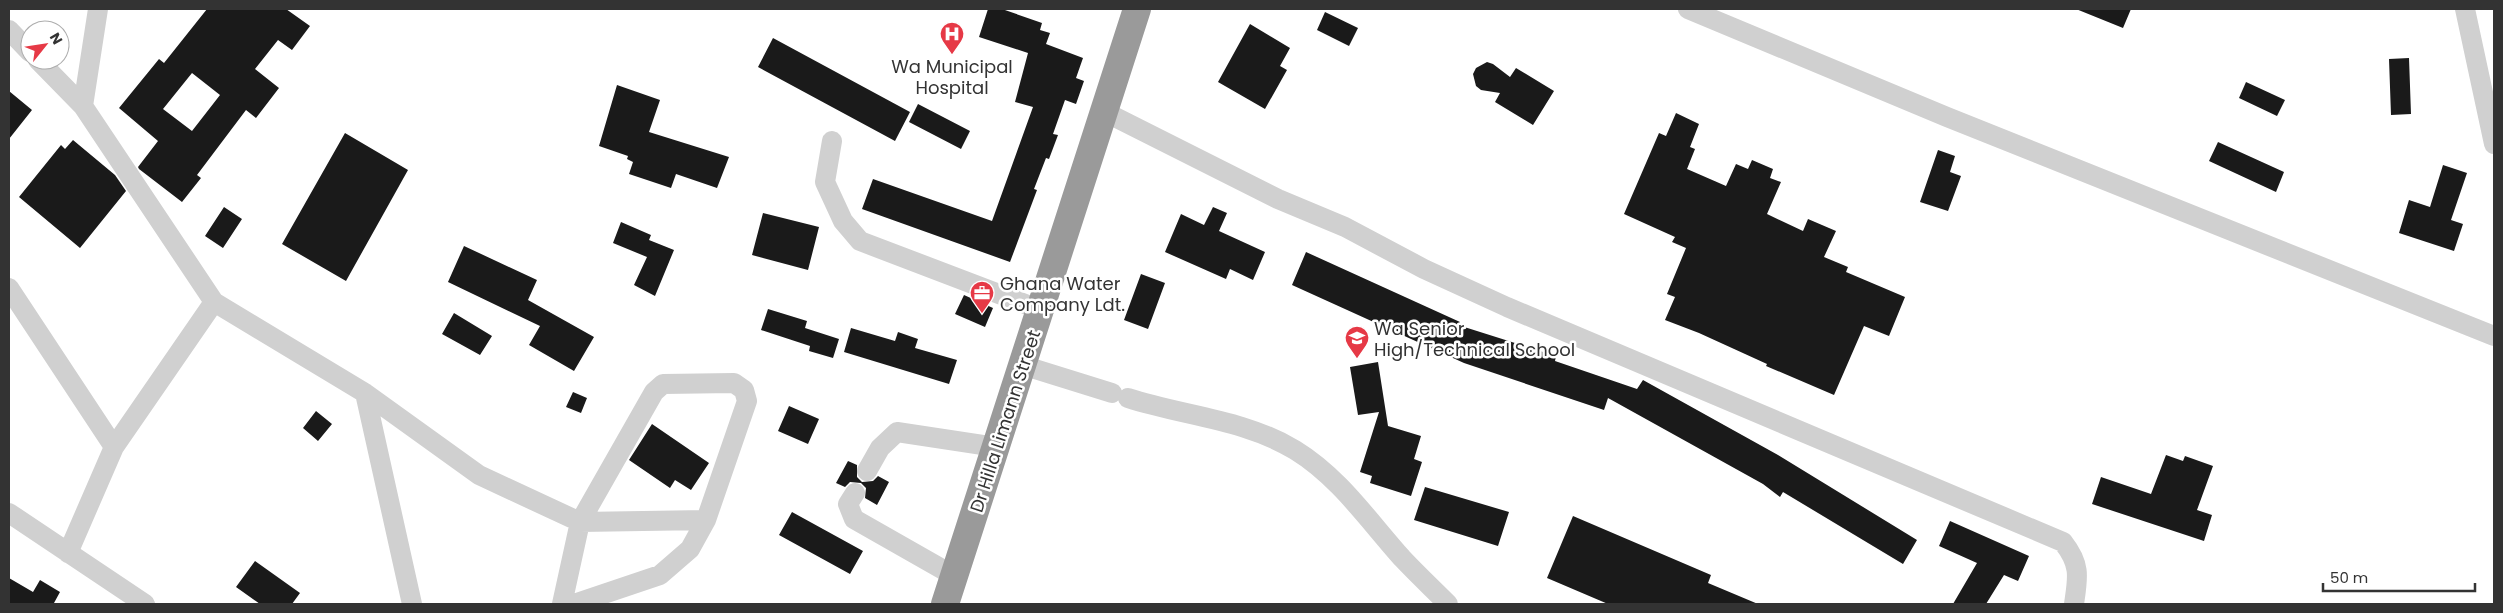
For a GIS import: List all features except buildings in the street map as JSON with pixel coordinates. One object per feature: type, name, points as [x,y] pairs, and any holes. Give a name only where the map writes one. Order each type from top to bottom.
[{"type":"highway","name":"Dr Hilla Limann Street","points":[[945,604],[956,577],[1137,9]]},
{"type":"street","points":[[83,106],[98,9]]},
{"type":"street","points":[[1688,9],[1974,128],[2494,336]]},
{"type":"street","points":[[2465,9],[2494,144]]},
{"type":"street","points":[[9,30],[20,42]]},
{"type":"street","points":[[48,70],[83,106],[214,302],[365,393],[479,475],[580,522],[706,520]]},
{"type":"street","points":[[1103,111],[1278,199],[1345,227],[1424,269],[1507,307],[1630,357],[2063,542],[2073,554],[2078,573],[2074,604]]},
{"type":"street","points":[[832,141],[825,182],[843,220],[860,242],[1041,310]]},
{"type":"street","points":[[9,288],[114,448]]},
{"type":"street","points":[[68,553],[114,448],[214,302]]},
{"type":"street","points":[[1022,365],[1161,409],[1237,425],[1294,450],[1344,490],[1403,559],[1448,604]]},
{"type":"street","points":[[562,604],[580,522],[654,392],[663,384],[734,383],[744,390],[747,401],[706,520],[690,548],[660,575],[574,604]]},
{"type":"street","points":[[365,393],[412,604]]},
{"type":"street","points":[[867,471],[880,448],[897,432],[996,447]]},
{"type":"street","points":[[855,493],[848,504],[854,519],[956,577]]},
{"type":"street","points":[[9,513],[145,604]]},
{"type":"place","name":"Wa Municipal Hospital","points":[[952,55]]},
{"type":"place","name":"Ghana Water Company Ldt.","points":[[982,314]]},
{"type":"place","name":"Wa Senior High/Technical School","points":[[1357,359]]}]
